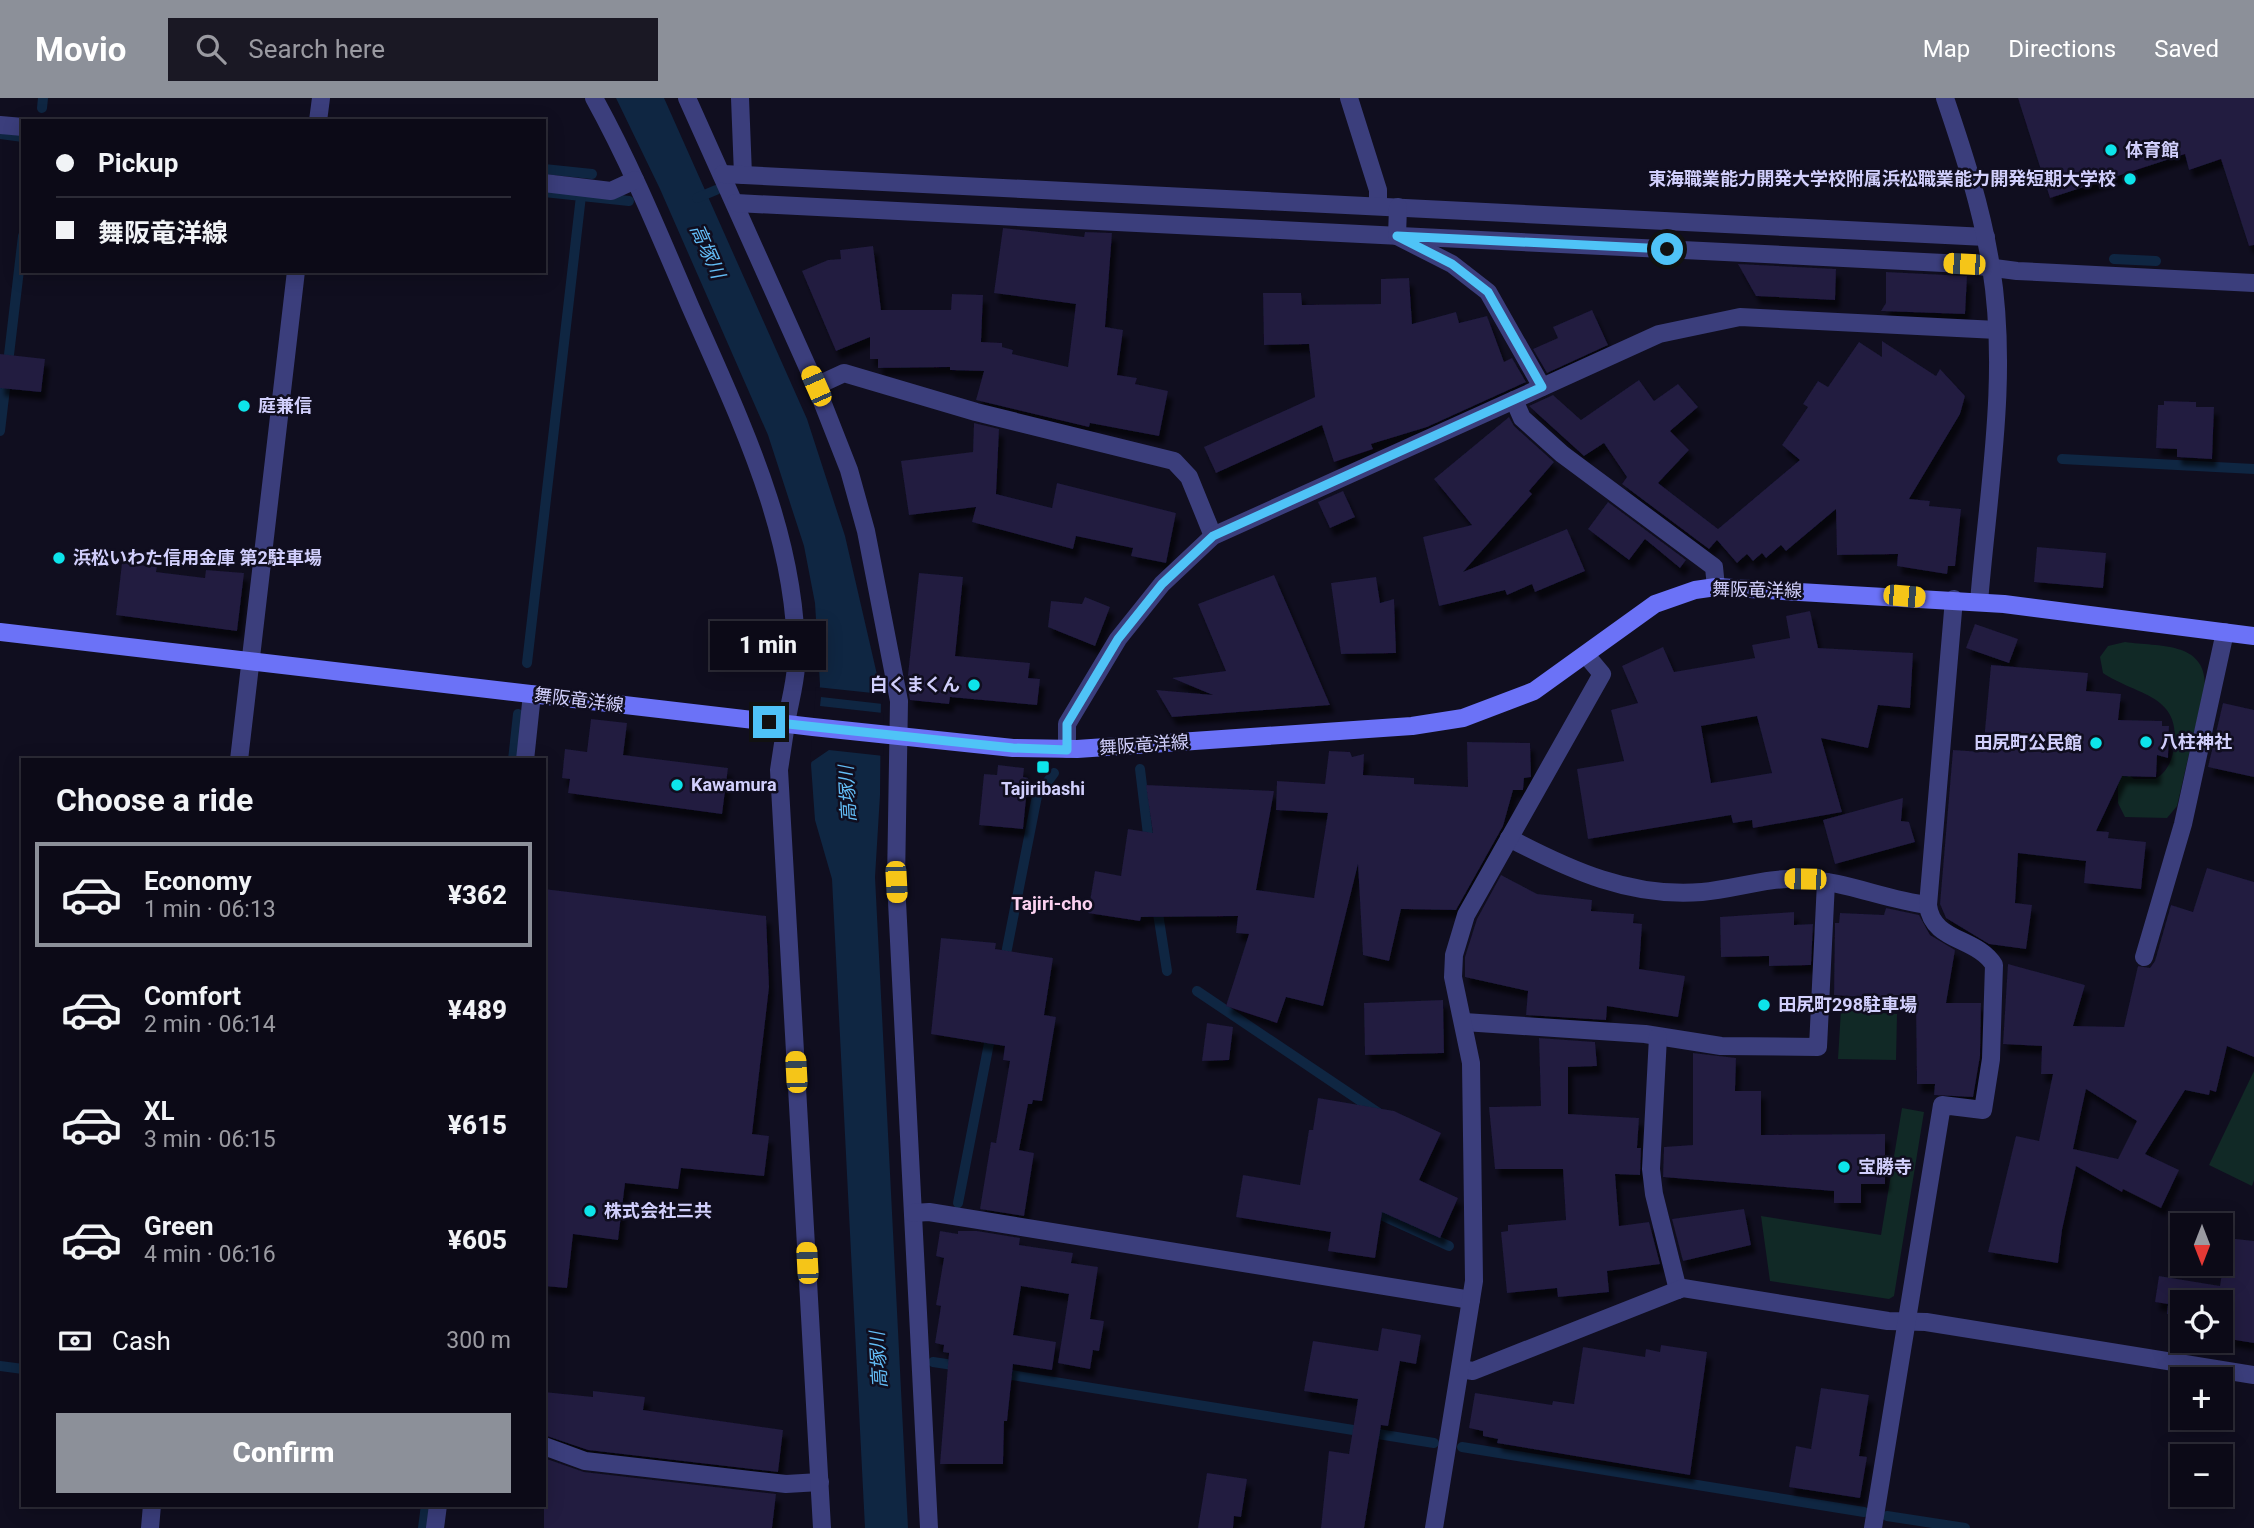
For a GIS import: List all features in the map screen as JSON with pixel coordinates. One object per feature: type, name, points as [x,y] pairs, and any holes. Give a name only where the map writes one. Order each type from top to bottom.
[{"type":"main road","name":"舞阪竜洋線","points":[[0,632],[786,724],[1013,748],[1067,750],[1437,723],[1511,702],[1556,677],[1655,604],[1695,590],[1716,587],[1979,601],[2254,636]]},
{"type":"street","points":[[318,119],[321,98]]},
{"type":"street","points":[[594,98],[635,180],[750,442],[769,496],[793,606],[796,668],[779,771],[822,1528]]},
{"type":"street","points":[[687,98],[816,386],[849,470],[866,531],[899,701],[891,735],[896,882],[929,1528]]},
{"type":"street","points":[[740,98],[743,175]]},
{"type":"street","points":[[1349,98],[1378,190],[1378,206]]},
{"type":"street","points":[[1945,98],[1970,172],[1986,237],[1997,330],[1997,394],[1979,601]]},
{"type":"street","points":[[0,125],[21,127]]},
{"type":"street","points":[[723,174],[1986,237]]},
{"type":"street","points":[[546,183],[611,191],[635,180]]},
{"type":"street","points":[[736,203],[1991,267],[2017,271],[2254,283]]},
{"type":"street","points":[[1397,236],[1398,207]]},
{"type":"street","points":[[1397,236],[1452,264],[1488,292],[1542,387]]},
{"type":"street","points":[[239,758],[296,273]]},
{"type":"street","points":[[1067,750],[1067,724],[1118,639],[1162,584],[1213,536],[1659,334],[1740,317],[1997,330]]},
{"type":"street","points":[[816,386],[844,373],[976,412],[1174,461],[1189,477],[1213,536]]},
{"type":"street","points":[[1514,400],[1522,418],[1562,454],[1714,567],[1716,587]]},
{"type":"street","points":[[1873,1528],[1942,1105],[1983,1110],[1992,1059],[1994,965],[1980,949],[1936,926],[1929,916],[1928,905],[1954,599]]},
{"type":"street","points":[[2144,957],[2183,824],[2225,632]]},
{"type":"street","points":[[1434,1528],[1474,1281],[1471,1063],[1454,977],[1458,935],[1509,838],[1602,674],[1586,654]]},
{"type":"street","points":[[525,758],[532,694]]},
{"type":"street","points":[[1509,838],[1563,866],[1629,887],[1698,892],[1784,878],[1826,882],[1928,905]]},
{"type":"street","points":[[1464,1022],[1658,1037],[1720,1046],[1818,1047],[1826,882]]},
{"type":"street","points":[[1658,1037],[1651,1169],[1654,1194],[1678,1290]]},
{"type":"street","points":[[913,1213],[929,1212],[1471,1300]]},
{"type":"street","points":[[1460,1369],[1474,1371],[1683,1288],[2254,1375]]},
{"type":"street","points":[[546,1447],[585,1461],[786,1484],[820,1482]]},
{"type":"street","points":[[149,1528],[152,1507]]},
{"type":"street","points":[[435,1528],[438,1507]]},
{"type":"green space","points":[[2125,642],[2165,646],[2189,653],[2203,671],[2205,685],[2177,806],[2167,818],[2125,817],[2118,803],[2118,767],[2134,779],[2155,779],[2163,773],[2172,757],[2175,730],[2171,717],[2154,699],[2103,673],[2100,657],[2108,646]]},
{"type":"green space","points":[[1841,1010],[1897,1014],[1896,1060],[1838,1059]]},
{"type":"green space","points":[[2254,1071],[2254,1180],[2252,1186],[2209,1165]]},
{"type":"green space","points":[[1902,1108],[1924,1112],[1894,1296],[1889,1299],[1770,1281],[1761,1216],[1881,1235]]},
{"type":"water","name":"高塚川","points":[[616,98],[664,98],[807,419],[845,536],[881,692],[880,795],[875,877],[908,1528],[865,1528],[832,879],[815,820],[811,765],[820,685],[815,603],[804,546],[768,435],[660,189]]},
{"type":"pier","points":[[816,687],[882,694],[883,704],[821,697],[820,706],[883,713],[884,756],[829,750],[810,763]]},
{"type":"building","name":"体育館","points":[[2018,98],[2254,98],[2254,245],[2249,246],[2221,159],[2189,170],[2185,154],[2050,198]]},
{"type":"building","points":[[1003,228],[1084,237],[1085,232],[1112,233],[1105,327],[1123,330],[1117,375],[1137,378],[1135,384],[1168,391],[1159,436],[1090,423],[1089,427],[976,400],[984,371],[950,370],[950,367],[878,368],[878,359],[870,359],[870,337],[836,351],[802,271],[828,260],[841,259],[840,250],[873,246],[881,310],[951,310],[952,294],[983,295],[981,342],[1002,343],[1002,347],[1013,350],[1012,354],[1068,367],[1076,304],[994,293]]},
{"type":"building","points":[[1738,264],[1836,269],[1835,300],[1756,296]]},
{"type":"building","points":[[1886,272],[1967,276],[1965,314],[1881,311],[1886,303]]},
{"type":"building","points":[[1409,278],[1412,324],[1456,312],[1459,323],[1487,316],[1504,362],[1512,358],[1526,382],[1427,427],[1371,444],[1373,449],[1334,462],[1322,425],[1216,473],[1204,447],[1315,397],[1309,344],[1264,345],[1263,293],[1301,293],[1302,305],[1381,304],[1381,279]]},
{"type":"building","points":[[1592,310],[1608,345],[1547,373],[1533,349],[1558,338],[1553,327]]},
{"type":"building","points":[[1882,341],[1936,376],[1940,369],[1965,396],[1960,414],[1909,499],[1930,501],[1929,506],[1961,509],[1955,566],[1948,566],[1947,574],[1897,566],[1898,554],[1837,555],[1836,509],[1786,551],[1781,545],[1766,558],[1762,553],[1753,561],[1747,554],[1737,563],[1717,540],[1709,549],[1622,484],[1627,477],[1604,443],[1584,456],[1529,406],[1553,395],[1581,420],[1639,380],[1654,401],[1678,384],[1698,407],[1670,431],[1689,450],[1658,483],[1718,529],[1800,460],[1782,445],[1808,407],[1803,404],[1818,381],[1828,387],[1859,342],[1882,357]]},
{"type":"building","points":[[0,354],[45,359],[41,392],[0,388]]},
{"type":"building","points":[[2164,401],[2196,402],[2196,407],[2214,407],[2212,459],[2177,457],[2177,449],[2156,448],[2158,405],[2164,405]]},
{"type":"building","points":[[1509,417],[1514,426],[1554,462],[1529,491],[1532,494],[1463,572],[1567,529],[1585,571],[1535,592],[1532,584],[1507,595],[1505,590],[1439,606],[1423,537],[1472,525],[1434,479]]},
{"type":"building","points":[[974,423],[999,429],[996,494],[1052,508],[1057,483],[1176,513],[1166,563],[1131,556],[1133,548],[1076,536],[1073,549],[972,522],[976,507],[909,515],[901,461],[973,452]]},
{"type":"building","points":[[1343,491],[1355,517],[1330,528],[1318,502]]},
{"type":"building","points":[[1608,502],[1686,560],[1680,568],[1645,539],[1629,560],[1588,529]]},
{"type":"building","points":[[2037,547],[2106,553],[2103,588],[2034,582]]},
{"type":"building","points":[[122,563],[157,567],[156,572],[205,578],[206,570],[244,573],[237,631],[116,615]]},
{"type":"building","points":[[919,573],[963,577],[955,656],[1030,663],[1028,678],[1040,679],[1037,705],[950,697],[949,704],[910,700],[907,684]]},
{"type":"building","points":[[1274,575],[1330,705],[1172,717],[1156,690],[1213,695],[1172,678],[1226,671],[1198,604]]},
{"type":"building","points":[[1376,577],[1380,603],[1394,599],[1396,653],[1341,654],[1331,583]]},
{"type":"building","points":[[1085,597],[1110,607],[1095,646],[1048,627],[1051,601],[1082,604]]},
{"type":"building","points":[[1810,611],[1818,648],[1913,653],[1910,708],[1878,705],[1868,748],[1821,738],[1842,812],[1753,828],[1752,820],[1733,823],[1731,815],[1588,839],[1577,769],[1624,761],[1611,710],[1638,703],[1622,666],[1663,647],[1674,672],[1755,658],[1752,645],[1790,638],[1786,616]],"holes":[[[1757,716],[1772,773],[1711,783],[1701,726]]]},
{"type":"building","points":[[1975,624],[2018,639],[2009,663],[1966,648]]},
{"type":"building","points":[[1991,665],[2088,673],[2086,691],[2121,694],[2118,720],[2162,721],[2162,726],[2169,726],[2168,758],[2157,755],[2156,777],[2122,776],[2096,831],[2109,832],[2108,838],[2146,842],[2141,889],[2084,883],[2086,861],[2018,853],[2015,903],[2032,905],[2026,949],[1989,944],[1946,918],[1940,904],[1953,750],[1983,752]]},
{"type":"building","points":[[2223,703],[2254,710],[2254,777],[2208,767]]},
{"type":"building","points":[[591,719],[627,723],[623,755],[728,768],[722,814],[568,793],[570,779],[562,778],[565,749],[587,752]]},
{"type":"building","points":[[1467,742],[1530,743],[1531,777],[1524,778],[1523,790],[1513,790],[1503,826],[1456,910],[1401,909],[1389,961],[1363,955],[1358,864],[1323,1006],[1286,997],[1277,1023],[1226,1006],[1249,934],[1236,933],[1238,916],[1141,917],[1140,921],[1088,913],[1095,871],[1121,876],[1128,829],[1153,833],[1146,785],[1274,791],[1256,890],[1314,898],[1328,813],[1276,810],[1277,781],[1325,784],[1329,751],[1350,752],[1352,757],[1364,754],[1363,775],[1414,778],[1414,784],[1468,787]]},
{"type":"building","points":[[998,765],[1024,768],[1023,777],[1028,778],[1023,829],[979,825],[984,774],[997,775]]},
{"type":"building","points":[[1903,798],[1901,821],[1909,822],[1915,842],[1835,864],[1823,820]]},
{"type":"building","points":[[2207,868],[2254,882],[2254,1057],[2227,1046],[2216,1092],[2210,1090],[2209,1095],[2185,1090],[2145,1154],[2179,1170],[2161,1208],[2123,1189],[2122,1192],[2076,1166],[2058,1263],[1988,1252],[2016,1136],[2039,1141],[2053,1074],[2041,1074],[2042,1046],[2003,1044],[2008,964],[2085,985],[2073,1026],[2124,1027],[2138,966],[2150,968],[2155,961],[2171,905],[2193,912]],"holes":[[[2086,1089],[2137,1121],[2118,1159],[2073,1149]]]},
{"type":"building","points":[[1501,875],[1537,894],[1592,900],[1591,911],[1634,914],[1633,923],[1642,924],[1639,969],[1685,976],[1678,1017],[1607,1006],[1606,1020],[1526,1015],[1528,991],[1465,977],[1465,957],[1477,919]]},
{"type":"building","points":[[546,889],[766,916],[769,987],[752,1134],[769,1136],[764,1176],[681,1168],[678,1189],[625,1183],[618,1240],[573,1234],[567,1288],[546,1286]]},
{"type":"building","points":[[1886,908],[1919,915],[1930,935],[1955,950],[1946,1003],[1981,1003],[1980,1056],[1973,1097],[1934,1095],[1935,1084],[1917,1084],[1916,1001],[1834,995],[1835,923],[1839,923],[1840,913],[1884,915]]},
{"type":"building","points":[[1794,912],[1794,925],[1813,924],[1811,965],[1769,966],[1769,956],[1721,957],[1720,917]]},
{"type":"building","points":[[941,938],[996,943],[995,949],[1053,958],[1044,1015],[1056,1017],[1042,1101],[1033,1100],[1032,1104],[1028,1104],[1019,1150],[1034,1153],[1024,1216],[980,1209],[991,1142],[996,1143],[1010,1061],[1003,1060],[1005,1046],[931,1034]]},
{"type":"building","points":[[1443,1000],[1444,1053],[1365,1055],[1364,1003]]},
{"type":"building","points":[[1207,1023],[1233,1027],[1229,1060],[1202,1061]]},
{"type":"building","points":[[1539,1038],[1595,1042],[1597,1066],[1568,1067],[1568,1114],[1639,1118],[1637,1148],[1641,1148],[1640,1175],[1615,1174],[1619,1226],[1649,1222],[1660,1264],[1607,1271],[1609,1292],[1558,1297],[1557,1288],[1507,1293],[1501,1232],[1508,1231],[1508,1225],[1566,1220],[1563,1169],[1495,1169],[1489,1107],[1541,1106]]},
{"type":"building","points":[[1693,1053],[1736,1058],[1735,1091],[1761,1091],[1761,1135],[1885,1134],[1885,1184],[1861,1184],[1861,1203],[1834,1203],[1834,1191],[1663,1177],[1664,1147],[1693,1145]]},
{"type":"building","points":[[1318,1098],[1394,1111],[1441,1133],[1419,1180],[1458,1198],[1440,1238],[1382,1212],[1375,1258],[1328,1251],[1331,1232],[1236,1217],[1243,1175],[1300,1185],[1309,1130],[1313,1130]]},
{"type":"building","points":[[1744,1209],[1751,1245],[1683,1261],[1672,1219]]},
{"type":"building","points":[[940,1231],[958,1234],[958,1231],[977,1231],[1020,1238],[1019,1245],[1073,1253],[1071,1263],[1098,1267],[1090,1319],[1104,1321],[1099,1351],[1093,1350],[1090,1369],[1058,1363],[1069,1294],[1021,1286],[1013,1335],[1056,1342],[1052,1370],[1013,1364],[1007,1421],[1004,1421],[1003,1464],[940,1464],[949,1353],[943,1352],[944,1345],[935,1343],[941,1306],[936,1305],[944,1258],[936,1256]]},
{"type":"building","points":[[2233,1239],[2254,1241],[2254,1343],[2233,1340],[2233,1290],[2170,1290],[2170,1314],[2167,1314],[2168,1304],[2155,1302],[2159,1276],[2220,1286],[2221,1276],[2233,1276]]},
{"type":"building","points":[[1382,1328],[1421,1335],[1416,1364],[1400,1361],[1388,1426],[1381,1425],[1364,1528],[1321,1528],[1329,1451],[1349,1454],[1358,1399],[1304,1391],[1313,1341],[1378,1351]]},
{"type":"building","points":[[1661,1345],[1707,1352],[1690,1475],[1497,1443],[1498,1439],[1483,1436],[1483,1431],[1469,1428],[1475,1393],[1552,1405],[1553,1401],[1574,1404],[1583,1347],[1645,1357],[1646,1349],[1660,1352]]},
{"type":"building","points":[[1821,1388],[1869,1395],[1859,1456],[1867,1457],[1860,1498],[1789,1487],[1796,1446],[1811,1449]]},
{"type":"building","points":[[593,1391],[645,1397],[643,1410],[783,1430],[778,1472],[588,1450],[546,1436],[546,1392],[593,1397]]},
{"type":"building","points":[[546,1459],[584,1472],[776,1494],[772,1528],[544,1528]]},
{"type":"building","points":[[1207,1473],[1247,1479],[1241,1517],[1234,1516],[1233,1528],[1198,1528]]},
{"type":"waterway","points":[[42,108],[43,98]]},
{"type":"waterway","points":[[0,134],[21,137]]},
{"type":"waterway","points":[[546,169],[592,174]]},
{"type":"waterway","points":[[697,198],[716,190]]},
{"type":"waterway","points":[[546,192],[629,201]]},
{"type":"waterway","points":[[527,663],[581,196]]},
{"type":"waterway","points":[[0,431],[21,253]]},
{"type":"waterway","points":[[2114,259],[2156,261]]},
{"type":"waterway","points":[[2062,459],[2254,469]]},
{"type":"waterway","points":[[513,758],[518,714]]},
{"type":"waterway","points":[[1140,769],[1149,843]]},
{"type":"waterway","points":[[1004,964],[1037,796],[1054,773]]},
{"type":"waterway","points":[[1157,907],[1167,971]]},
{"type":"waterway","points":[[1197,991],[1380,1114]]},
{"type":"waterway","points":[[958,1203],[991,1033]]},
{"type":"waterway","points":[[1370,1210],[1449,1246]]},
{"type":"waterway","points":[[933,1362],[960,1366]]},
{"type":"waterway","points":[[0,1366],[21,1369]]},
{"type":"waterway","points":[[999,1373],[1434,1443]]},
{"type":"waterway","points":[[1462,1447],[1864,1512]]},
{"type":"waterway","points":[[423,1528],[426,1507]]},
{"type":"waterway","points":[[1887,1516],[1965,1528]]},
{"type":"place","name":"体育館","points":[[2111,150]]},
{"type":"place","name":"東海職業能力開発大学校附属浜松職業能力開発短期大学校","points":[[2130,179]]},
{"type":"place","name":"庭兼信","points":[[244,406]]},
{"type":"place","name":"浜松いわた信用金庫 第2駐車場","points":[[59,558]]},
{"type":"place","name":"白くまくん","points":[[974,685]]},
{"type":"place","name":"八柱神社","points":[[2146,742]]},
{"type":"place","name":"田尻町公民館","points":[[2096,743]]},
{"type":"place","name":"Tajiribashi","points":[[1043,767]]},
{"type":"place","name":"Kawamura","points":[[677,785]]},
{"type":"place","name":"田尻町298駐車場","points":[[1764,1005]]},
{"type":"place","name":"宝勝寺","points":[[1844,1167]]},
{"type":"place","name":"株式会社三共","points":[[590,1211]]},
{"type":"district","name":"Tajiri-cho","points":[[1052,903]]},
{"type":"route","points":[[769,722],[1013,748],[1067,750],[1067,724],[1118,639],[1138,610],[1186,559],[1213,536],[1542,387],[1502,312],[1488,292],[1452,264],[1397,236],[1667,249]]}]
